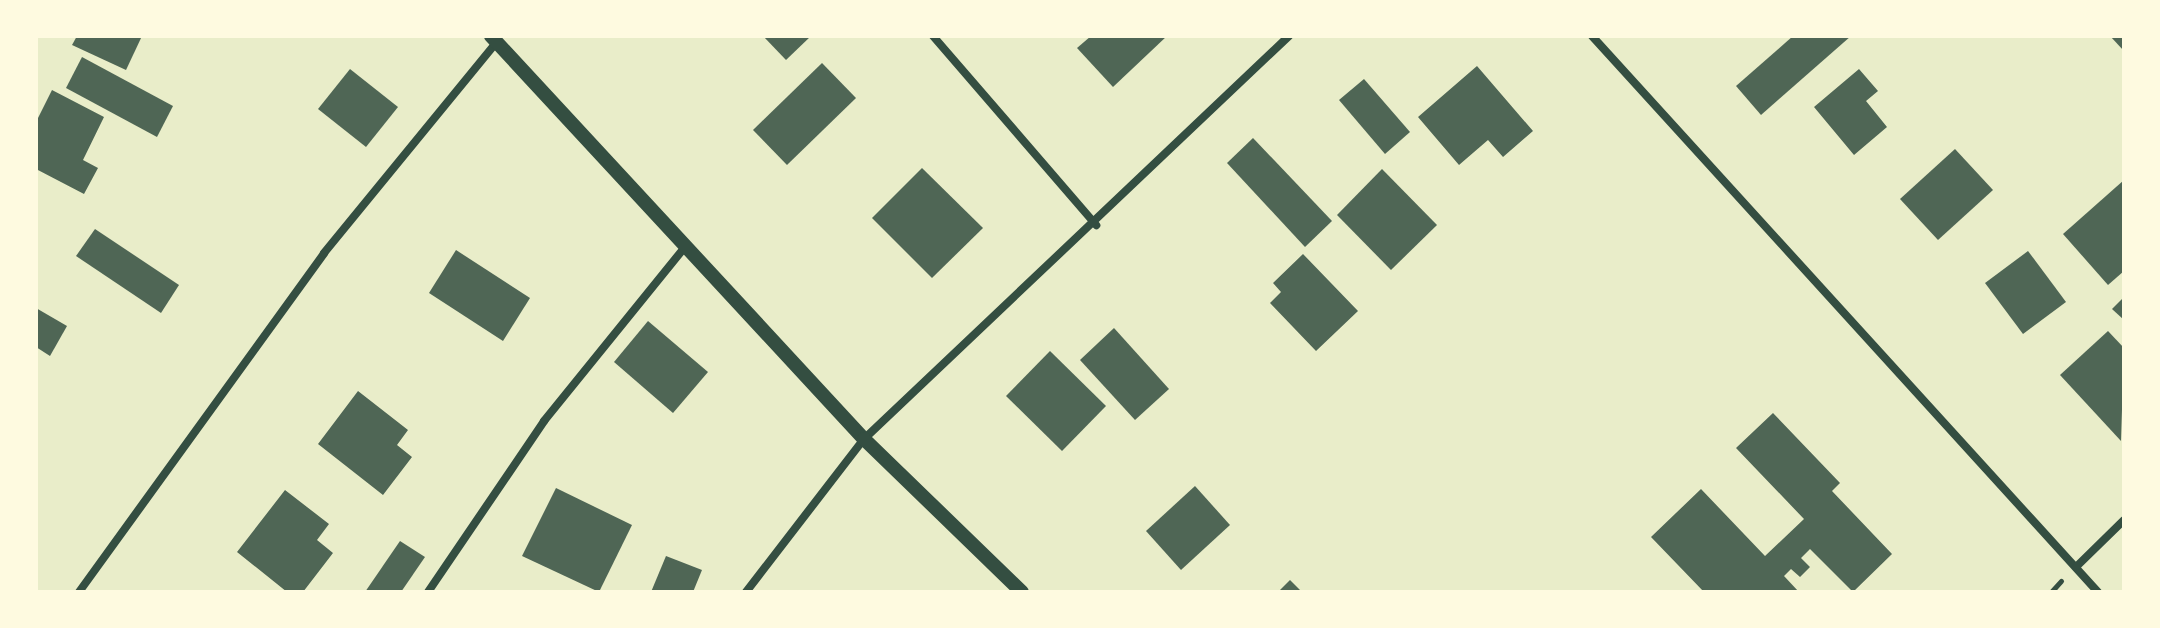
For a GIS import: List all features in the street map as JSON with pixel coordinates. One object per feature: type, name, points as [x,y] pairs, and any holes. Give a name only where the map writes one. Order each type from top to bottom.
[{"type":"street","points":[[933,36],[1096,225]]},
{"type":"street","points":[[746,592],[864,439],[1096,225],[1289,36]]},
{"type":"street","points":[[1592,36],[2098,592]]},
{"type":"street","points":[[79,592],[324,253],[494,39],[684,248],[864,439],[1022,592]]},
{"type":"street","points":[[428,592],[544,421],[684,248]]},
{"type":"street","points":[[2076,567],[2124,520]]},
{"type":"building","points":[[77,36],[142,36],[126,70],[72,45]]},
{"type":"building","points":[[763,36],[811,36],[786,60]]},
{"type":"building","points":[[1091,36],[1167,36],[1113,87],[1077,48]]},
{"type":"building","points":[[1793,36],[1851,36],[1761,115],[1736,86]]},
{"type":"building","points":[[2110,36],[2124,36],[2124,51]]},
{"type":"building","points":[[82,57],[173,106],[157,137],[66,88]]},
{"type":"building","points":[[822,63],[856,98],[787,165],[753,130]]},
{"type":"building","points":[[1477,66],[1533,131],[1503,157],[1488,140],[1459,165],[1418,117]]},
{"type":"building","points":[[350,69],[398,107],[366,147],[318,109]]},
{"type":"building","points":[[1859,69],[1878,91],[1866,101],[1887,127],[1854,155],[1814,107]]},
{"type":"building","points":[[1364,79],[1410,132],[1385,154],[1339,100]]},
{"type":"building","points":[[52,90],[104,117],[83,160],[98,168],[84,194],[36,169],[36,122]]},
{"type":"building","points":[[1253,138],[1332,221],[1305,247],[1227,163]]},
{"type":"building","points":[[1955,149],[1993,190],[1938,240],[1900,199]]},
{"type":"building","points":[[922,168],[983,228],[932,278],[872,218]]},
{"type":"building","points":[[1382,169],[1437,225],[1391,270],[1337,215]]},
{"type":"building","points":[[2124,180],[2124,271],[2108,285],[2063,234]]},
{"type":"building","points":[[95,229],[179,285],[161,313],[76,256]]},
{"type":"building","points":[[456,250],[530,298],[503,341],[429,293]]},
{"type":"building","points":[[2028,251],[2066,302],[2023,334],[1985,283]]},
{"type":"building","points":[[1303,254],[1358,311],[1316,351],[1270,303],[1281,292],[1273,283]]},
{"type":"building","points":[[2124,297],[2124,320],[2112,309]]},
{"type":"building","points":[[36,308],[67,326],[50,356],[36,347]]},
{"type":"building","points":[[648,321],[708,372],[673,413],[614,362]]},
{"type":"building","points":[[1114,328],[1169,389],[1135,420],[1080,360]]},
{"type":"building","points":[[2108,331],[2124,348],[2121,441],[2060,375]]},
{"type":"building","points":[[1050,351],[1106,406],[1062,451],[1006,396]]},
{"type":"building","points":[[358,391],[408,430],[397,445],[412,457],[383,495],[318,444]]},
{"type":"building","points":[[1773,413],[1840,483],[1832,491],[1892,554],[1853,592],[1810,549],[1801,558],[1810,567],[1800,577],[1791,569],[1784,576],[1799,592],[1704,592],[1651,537],[1701,489],[1765,556],[1804,519],[1736,448]]},
{"type":"building","points":[[1195,486],[1230,525],[1181,570],[1146,531]]},
{"type":"building","points":[[556,488],[632,525],[599,592],[522,556]]},
{"type":"building","points":[[285,490],[329,524],[317,540],[333,553],[303,592],[287,592],[237,552]]},
{"type":"building","points":[[400,541],[425,557],[401,592],[365,592]]},
{"type":"building","points":[[666,556],[702,570],[693,592],[651,592]]},
{"type":"building","points":[[1290,580],[1302,592],[1278,592]]}]
